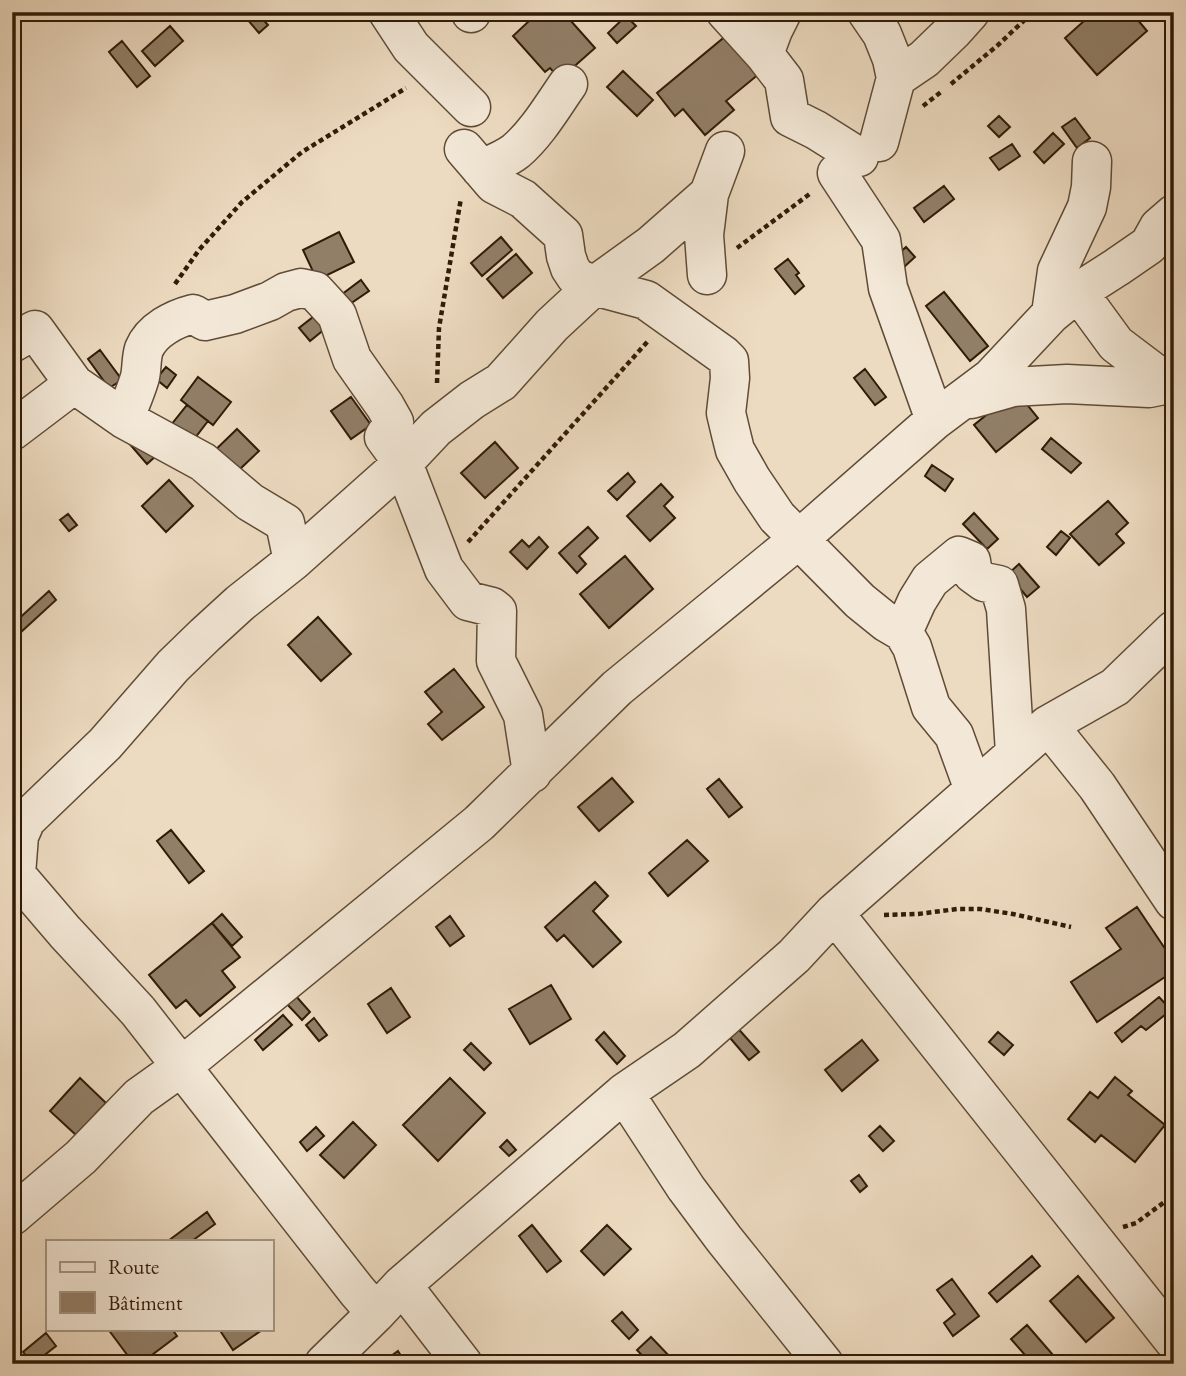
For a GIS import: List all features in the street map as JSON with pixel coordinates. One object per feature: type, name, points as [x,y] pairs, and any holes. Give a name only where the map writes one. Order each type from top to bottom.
[{"type":"street","points":[[388,12],[411,47],[471,107]]},
{"type":"street","points":[[726,12],[785,80],[790,117],[858,157]]},
{"type":"street","points":[[764,54],[782,12]]},
{"type":"street","points":[[867,12],[892,59],[896,78]]},
{"type":"street","points":[[947,411],[888,288],[881,240],[858,157],[896,78],[924,58],[970,12]]},
{"type":"street","points":[[472,159],[496,163],[515,151],[543,120],[568,84]]},
{"type":"street","points":[[706,275],[704,235],[709,194],[725,151]]},
{"type":"street","points":[[472,159],[494,184],[523,199],[563,235],[566,256],[576,276],[594,286],[646,300],[729,361],[726,413],[735,450],[752,480],[777,517],[860,601],[903,632],[912,647],[931,707],[954,735],[974,790]]},
{"type":"street","points":[[1092,161],[1087,206],[1057,271],[1064,303],[1172,386]]},
{"type":"street","points":[[376,1313],[138,1011],[14,872],[19,836],[26,820],[105,744],[173,666],[205,635],[403,463],[436,428],[501,382],[552,325],[594,286],[651,245],[709,194]]},
{"type":"street","points":[[12,1216],[81,1157],[139,1097],[181,1067],[480,823],[617,688],[799,539],[947,411],[991,378],[1064,303],[1149,245],[1159,227],[1174,214]]},
{"type":"street","points":[[124,419],[134,397],[145,348],[151,338],[165,326],[193,314],[205,321],[235,314],[301,288],[315,291],[337,315],[352,359],[394,422],[384,437],[403,463],[444,569],[468,601],[498,611],[496,661],[523,715],[532,773]]},
{"type":"street","points":[[12,343],[35,330],[74,384],[124,419],[203,462],[250,502],[285,523],[293,561]]},
{"type":"street","points":[[12,431],[74,384]]},
{"type":"street","points":[[947,411],[1013,387],[1067,384],[1172,386]]},
{"type":"street","points":[[903,632],[930,580],[959,556],[971,561],[973,574],[984,582],[999,585],[1006,609],[1016,753]]},
{"type":"street","points":[[324,1364],[402,1284],[624,1093],[687,1050],[794,956],[834,913],[1048,725],[1115,687],[1174,629]]},
{"type":"street","points":[[1048,725],[1097,786],[1174,901]]},
{"type":"street","points":[[834,913],[1174,1341]]},
{"type":"street","points":[[624,1093],[693,1198],[824,1364]]},
{"type":"street","points":[[402,1284],[463,1364]]},
{"type":"path","points":[[171,289],[199,250],[242,202],[302,152],[434,70]]},
{"type":"path","points":[[436,428],[439,328],[461,198],[472,159]]},
{"type":"path","points":[[834,913],[898,915],[980,909],[1071,927]]},
{"type":"path","points":[[1088,1234],[1136,1223],[1174,1195]]},
{"type":"building","points":[[241,12],[256,12],[268,25],[259,33]]},
{"type":"building","points":[[527,12],[563,12],[595,48],[560,79],[550,68],[545,72],[513,36],[528,22],[523,16]]},
{"type":"building","points":[[1094,12],[1121,12],[1126,18],[1132,13],[1147,31],[1097,75],[1065,38]]},
{"type":"building","points":[[626,16],[636,26],[617,43],[608,33]]},
{"type":"building","points":[[170,26],[183,41],[155,66],[142,51]]},
{"type":"building","points":[[733,30],[765,69],[726,101],[734,110],[705,135],[683,109],[675,116],[657,93]]},
{"type":"building","points":[[122,41],[150,76],[137,87],[109,52]]},
{"type":"building","points":[[623,71],[653,100],[637,116],[607,87]]},
{"type":"building","points":[[999,116],[1010,127],[999,137],[988,126]]},
{"type":"building","points":[[1075,118],[1090,138],[1077,148],[1062,127]]},
{"type":"building","points":[[1053,133],[1064,144],[1044,163],[1034,152]]},
{"type":"building","points":[[1012,144],[1020,156],[999,170],[990,158]]},
{"type":"building","points":[[944,186],[954,199],[924,222],[914,208]]},
{"type":"building","points":[[339,232],[354,262],[317,280],[303,250]]},
{"type":"building","points":[[501,237],[512,250],[482,276],[471,263]]},
{"type":"building","points":[[906,247],[915,257],[904,267],[895,257]]},
{"type":"building","points":[[516,254],[532,273],[503,298],[487,279]]},
{"type":"building","points":[[788,259],[799,273],[796,275],[804,286],[795,294],[775,269]]},
{"type":"building","points":[[361,280],[369,291],[344,308],[337,298]]},
{"type":"building","points":[[944,292],[988,346],[970,361],[926,306]]},
{"type":"building","points":[[322,310],[332,323],[310,341],[299,328]]},
{"type":"building","points":[[100,350],[122,380],[109,388],[88,359]]},
{"type":"building","points":[[166,367],[176,375],[167,388],[156,379]]},
{"type":"building","points":[[865,369],[886,397],[875,405],[854,378]]},
{"type":"building","points":[[198,377],[231,402],[213,425],[181,400]]},
{"type":"building","points":[[1016,391],[1038,418],[996,452],[974,425]]},
{"type":"building","points":[[351,397],[371,425],[351,439],[331,411]]},
{"type":"building","points":[[187,405],[208,421],[188,447],[167,430]]},
{"type":"building","points":[[237,429],[259,451],[240,469],[208,457]]},
{"type":"building","points":[[1051,438],[1081,463],[1071,473],[1042,449]]},
{"type":"building","points":[[128,442],[158,454],[147,464]]},
{"type":"building","points":[[495,442],[518,468],[485,498],[461,473]]},
{"type":"building","points":[[932,465],[953,479],[945,491],[925,476]]},
{"type":"building","points":[[628,473],[635,482],[617,500],[608,491]]},
{"type":"building","points":[[169,480],[193,506],[166,532],[142,506]]},
{"type":"building","points":[[661,484],[673,497],[664,506],[675,518],[650,541],[627,516]]},
{"type":"building","points":[[1108,501],[1128,523],[1116,534],[1124,543],[1099,565],[1070,534]]},
{"type":"building","points":[[974,513],[998,539],[987,549],[963,524]]},
{"type":"building","points":[[68,514],[77,525],[69,531],[60,520]]},
{"type":"building","points":[[588,527],[598,538],[579,556],[586,564],[577,573],[559,553]]},
{"type":"building","points":[[1061,531],[1070,538],[1056,555],[1047,547]]},
{"type":"building","points":[[539,537],[548,547],[527,569],[510,552],[522,540],[529,547]]},
{"type":"building","points":[[625,556],[653,589],[609,628],[580,594]]},
{"type":"building","points":[[1019,564],[1039,587],[1027,597],[1008,574]]},
{"type":"building","points":[[49,591],[56,600],[21,632],[13,624]]},
{"type":"building","points":[[318,617],[351,654],[321,681],[288,645]]},
{"type":"building","points":[[454,669],[484,707],[442,740],[428,724],[442,712],[425,692]]},
{"type":"building","points":[[612,778],[633,802],[599,831],[578,807]]},
{"type":"building","points":[[719,779],[742,807],[729,817],[707,789]]},
{"type":"building","points":[[171,830],[204,871],[189,883],[157,841]]},
{"type":"building","points":[[687,840],[708,861],[668,896],[649,873]]},
{"type":"building","points":[[595,882],[608,896],[593,911],[621,942],[593,967],[564,935],[557,941],[545,927]]},
{"type":"building","points":[[1137,907],[1174,962],[1174,971],[1097,1022],[1071,982],[1121,949],[1106,928]]},
{"type":"building","points":[[222,914],[242,937],[232,946],[212,923]]},
{"type":"building","points":[[450,916],[464,936],[450,946],[436,927]]},
{"type":"building","points":[[212,923],[240,957],[222,971],[235,987],[200,1016],[186,1000],[176,1008],[149,975]]},
{"type":"building","points":[[551,985],[571,1019],[530,1044],[509,1009]]},
{"type":"building","points":[[391,988],[410,1017],[387,1033],[368,1004]]},
{"type":"building","points":[[295,995],[310,1012],[302,1020],[286,1003]]},
{"type":"building","points":[[1159,997],[1171,1010],[1146,1030],[1141,1026],[1122,1042],[1115,1033]]},
{"type":"building","points":[[283,1015],[292,1025],[263,1050],[255,1040]]},
{"type":"building","points":[[314,1018],[327,1035],[319,1041],[306,1025]]},
{"type":"building","points":[[734,1024],[759,1052],[749,1060],[725,1032]]},
{"type":"building","points":[[604,1032],[625,1056],[617,1064],[596,1040]]},
{"type":"building","points":[[998,1032],[1013,1045],[1004,1055],[989,1042]]},
{"type":"building","points":[[862,1040],[878,1060],[842,1091],[825,1070]]},
{"type":"building","points":[[471,1043],[491,1063],[484,1070],[464,1050]]},
{"type":"building","points":[[1115,1077],[1132,1091],[1128,1095],[1165,1125],[1135,1162],[1101,1135],[1095,1142],[1068,1119],[1090,1092],[1098,1098]]},
{"type":"building","points":[[80,1078],[106,1103],[76,1135],[50,1111]]},
{"type":"building","points":[[450,1078],[485,1113],[438,1161],[403,1125]]},
{"type":"building","points":[[353,1122],[376,1145],[344,1178],[320,1155]]},
{"type":"building","points":[[880,1126],[894,1141],[883,1151],[869,1136]]},
{"type":"building","points":[[316,1127],[324,1136],[307,1151],[300,1142]]},
{"type":"building","points":[[507,1140],[516,1150],[509,1156],[500,1147]]},
{"type":"building","points":[[859,1175],[867,1186],[860,1192],[851,1181]]},
{"type":"building","points":[[207,1212],[215,1224],[193,1240],[169,1240]]},
{"type":"building","points":[[532,1225],[561,1261],[547,1272],[519,1236]]},
{"type":"building","points":[[607,1225],[631,1249],[604,1275],[581,1251]]},
{"type":"building","points":[[1032,1256],[1040,1266],[997,1302],[989,1293]]},
{"type":"building","points":[[1078,1276],[1114,1318],[1086,1342],[1050,1301]]},
{"type":"building","points":[[952,1279],[979,1316],[953,1336],[944,1323],[955,1314],[937,1290]]},
{"type":"building","points":[[622,1312],[638,1330],[629,1339],[612,1321]]},
{"type":"building","points":[[1027,1325],[1053,1355],[1044,1364],[1033,1364],[1011,1339]]},
{"type":"building","points":[[109,1330],[173,1330],[177,1336],[140,1364],[134,1364]]},
{"type":"building","points":[[220,1330],[262,1330],[233,1350]]},
{"type":"building","points":[[46,1333],[56,1346],[33,1364],[23,1352]]},
{"type":"building","points":[[651,1337],[673,1360],[669,1364],[650,1364],[637,1350]]},
{"type":"building","points":[[398,1351],[406,1364],[380,1364]]}]
